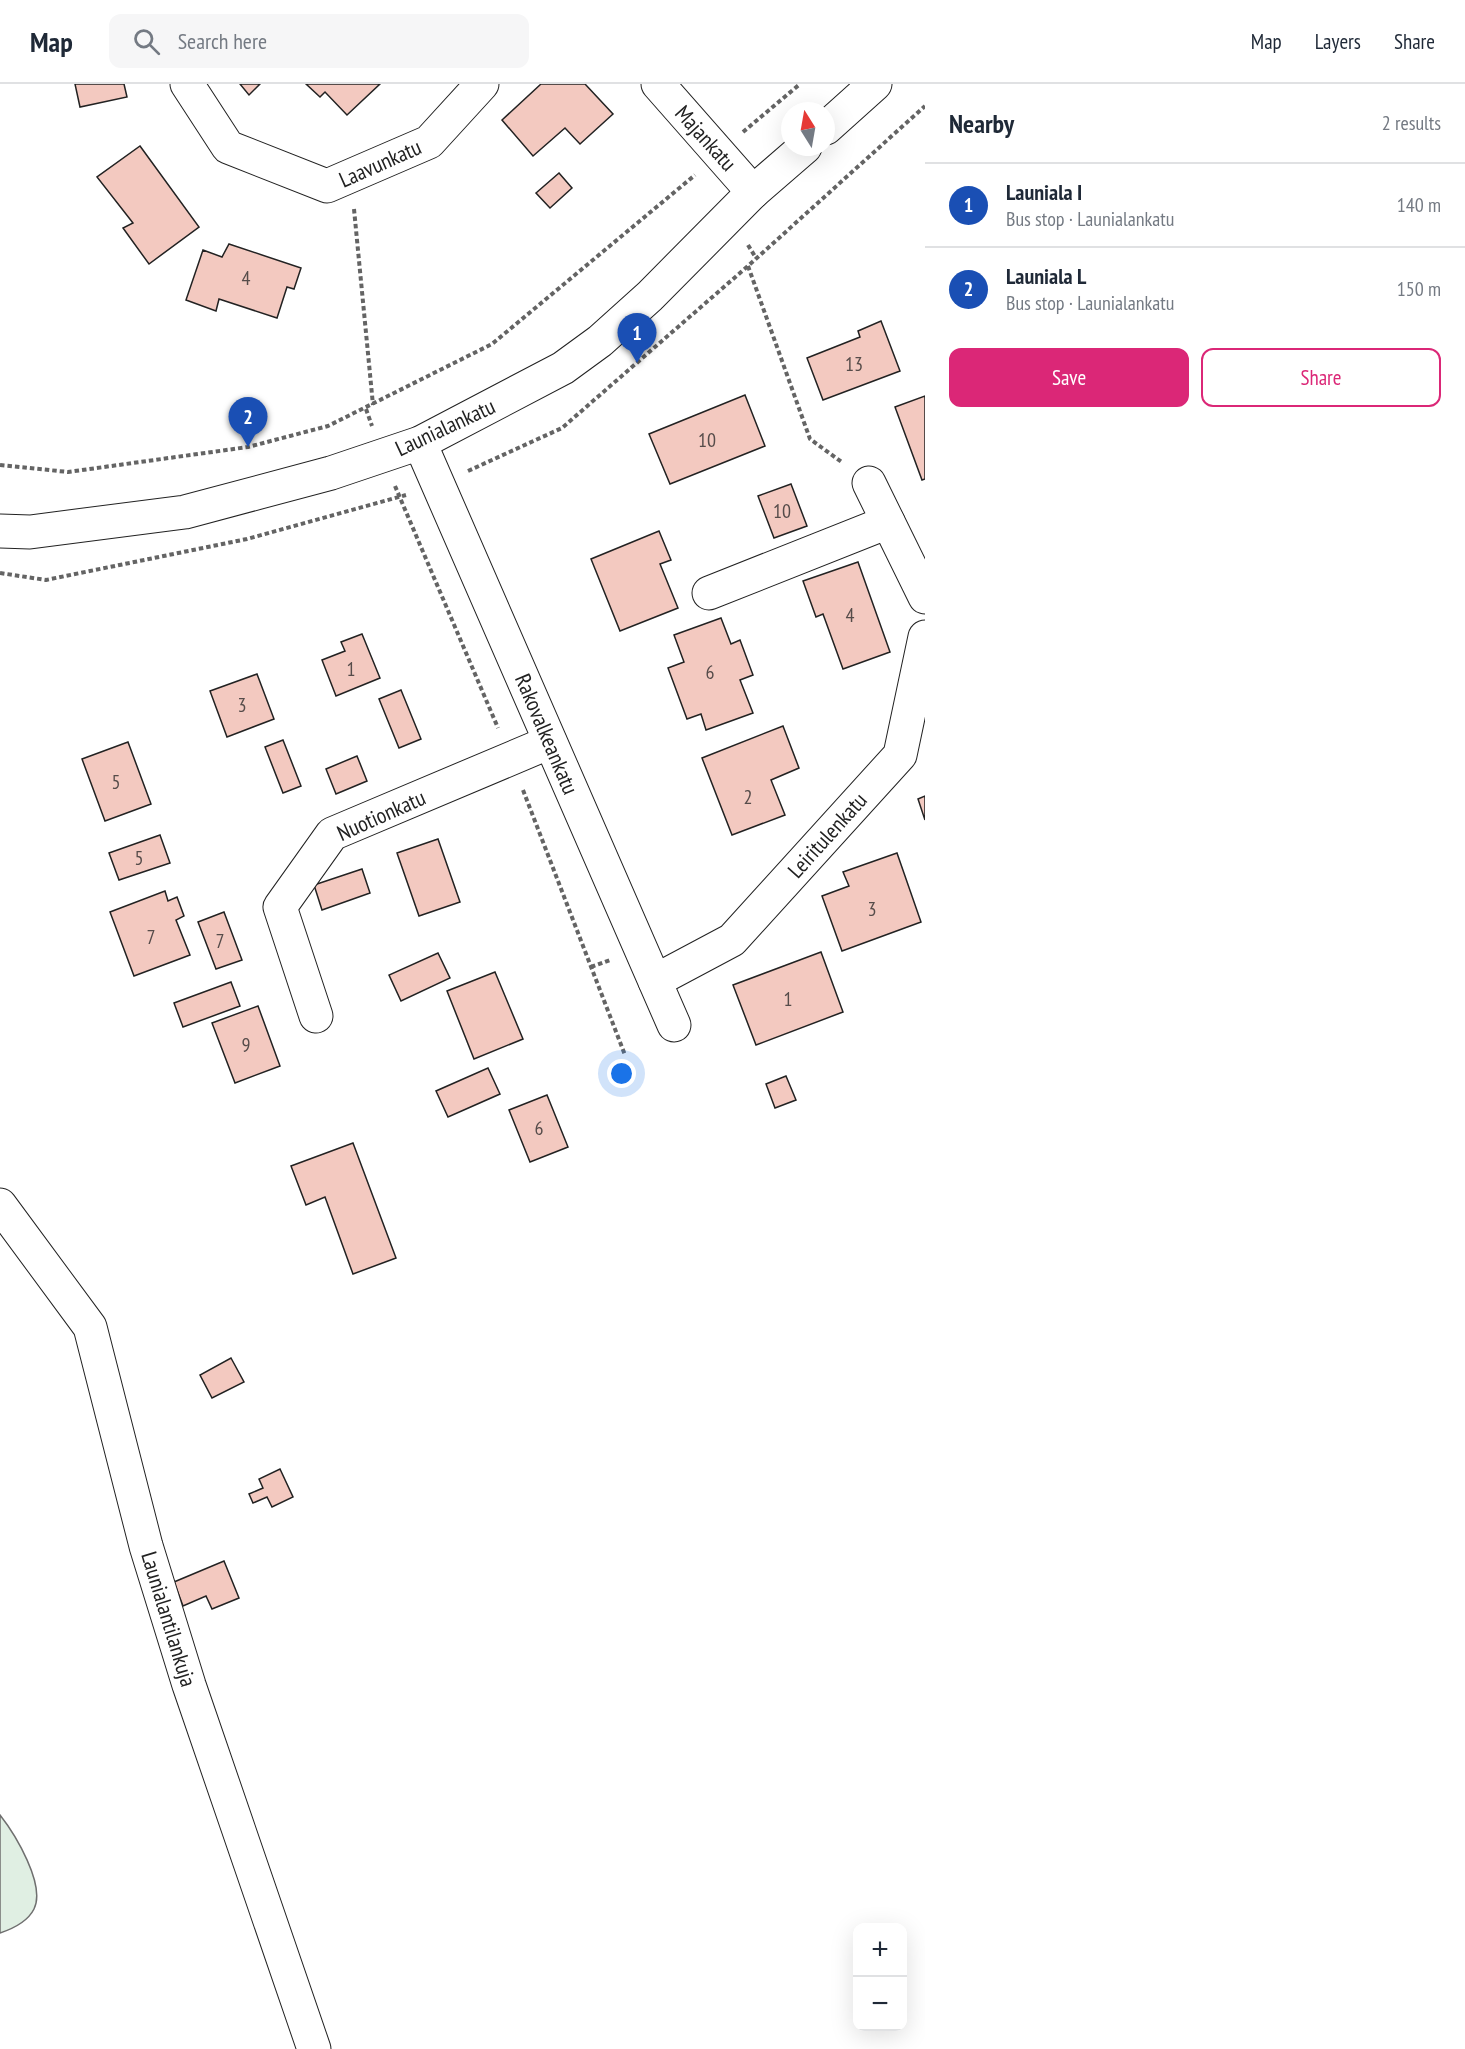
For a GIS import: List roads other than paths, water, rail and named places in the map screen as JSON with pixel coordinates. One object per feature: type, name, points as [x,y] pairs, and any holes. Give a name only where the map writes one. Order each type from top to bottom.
[{"type":"street","name":"Laavunkatu","points":[[187,84],[228,147],[327,186],[429,142],[482,84]]},
{"type":"street","name":"Majankatu","points":[[658,84],[753,192]]},
{"type":"street","points":[[835,120],[875,84]]},
{"type":"street","name":"Launialankatu","points":[[0,531],[30,532],[184,512],[330,473],[420,443],[563,368],[600,341],[650,296],[753,192],[795,156]]},
{"type":"street","name":"Rakovalkeankatu","points":[[420,443],[674,1025]]},
{"type":"street","points":[[869,483],[925,597]]},
{"type":"street","points":[[709,593],[888,522]]},
{"type":"street","name":"Leiritulenkatu","points":[[655,981],[732,940],[900,754],[925,637]]},
{"type":"street","name":"Nuotionkatu","points":[[316,1016],[280,907],[332,834],[550,742]]},
{"type":"street","name":"Launialantilankuja","points":[[0,1205],[90,1327],[146,1546],[189,1685],[314,2049]]},
{"type":"place","name":"Launiala I","points":[[637,363]]},
{"type":"place","name":"Launiala L","points":[[248,447]]}]
